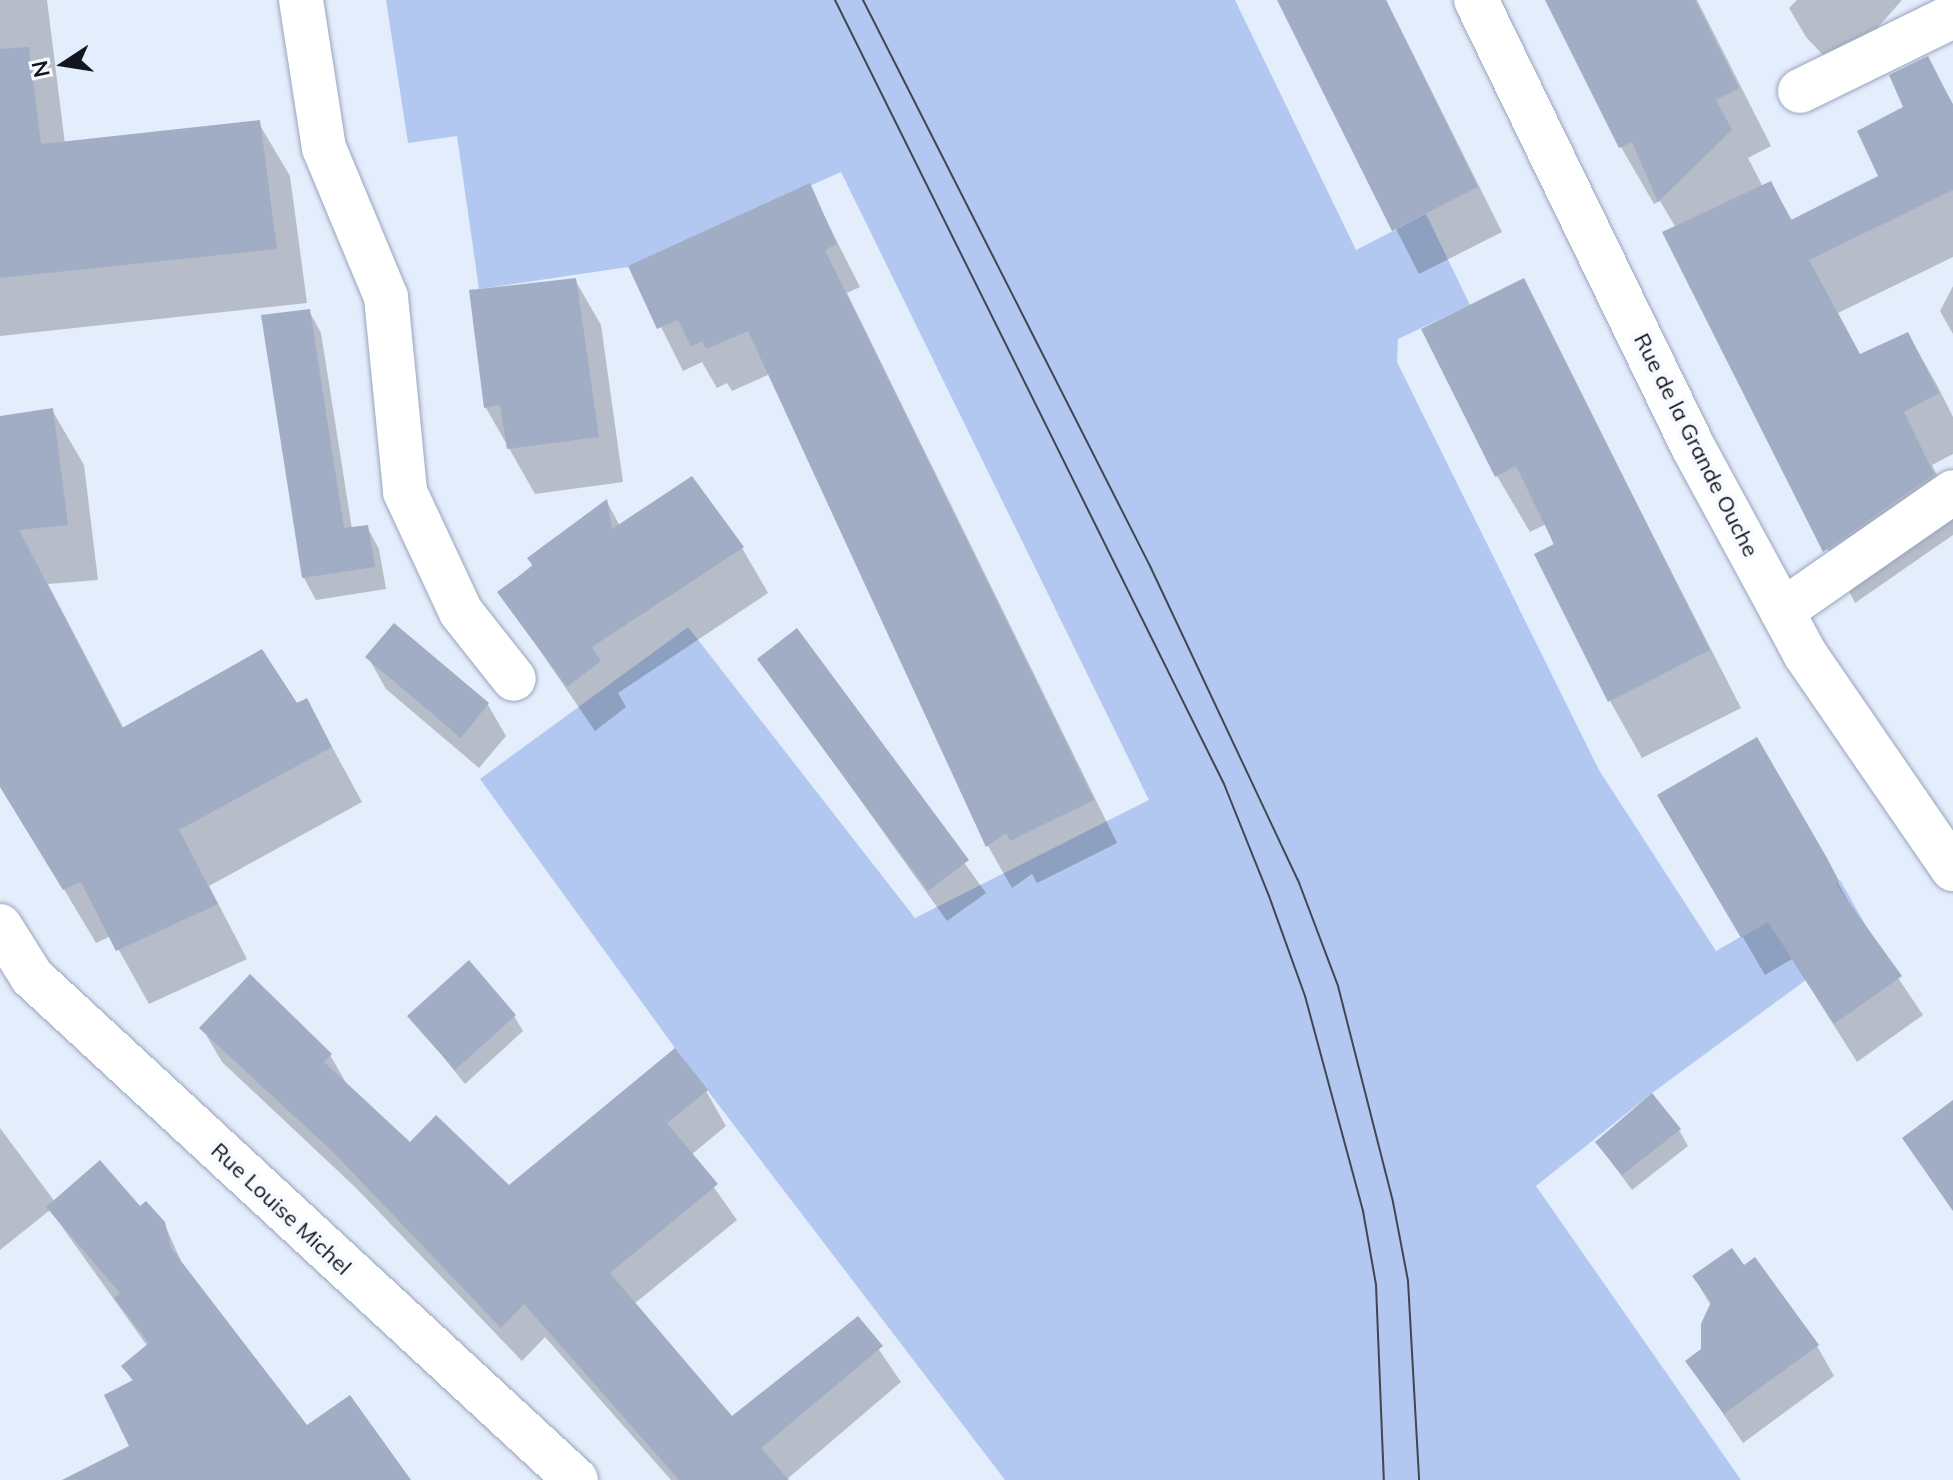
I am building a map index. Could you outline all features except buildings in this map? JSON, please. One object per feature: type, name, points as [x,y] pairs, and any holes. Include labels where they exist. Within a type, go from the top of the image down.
[{"type":"street","points":[[301,0],[324,148],[386,297],[405,492],[461,612],[514,679]]},
{"type":"street","name":"Rue de la Grande Ouche","points":[[1476,0],[1693,447],[1782,611],[1953,869]]},
{"type":"street","points":[[1800,91],[1953,16]]},
{"type":"street","points":[[1782,611],[1953,492]]},
{"type":"street","name":"Rue Louise Michel","points":[[0,926],[32,977],[576,1480]]},
{"type":"shaded area","points":[[386,0],[1235,0],[1356,250],[1426,214],[1470,305],[1398,339],[1397,362],[1599,770],[1716,951],[1840,880],[1870,933],[1652,1093],[1536,1186],[1741,1480],[1005,1480],[675,1048],[480,779],[688,627],[915,918],[1149,800],[841,172],[628,267],[479,289],[457,136],[408,143]]},
{"type":"tram line","points":[[835,0],[1224,784],[1269,896],[1305,996],[1363,1211],[1376,1285],[1384,1480]]},
{"type":"tram line","points":[[863,0],[1150,566],[1298,880],[1338,986],[1393,1202],[1408,1281],[1419,1480]]}]
